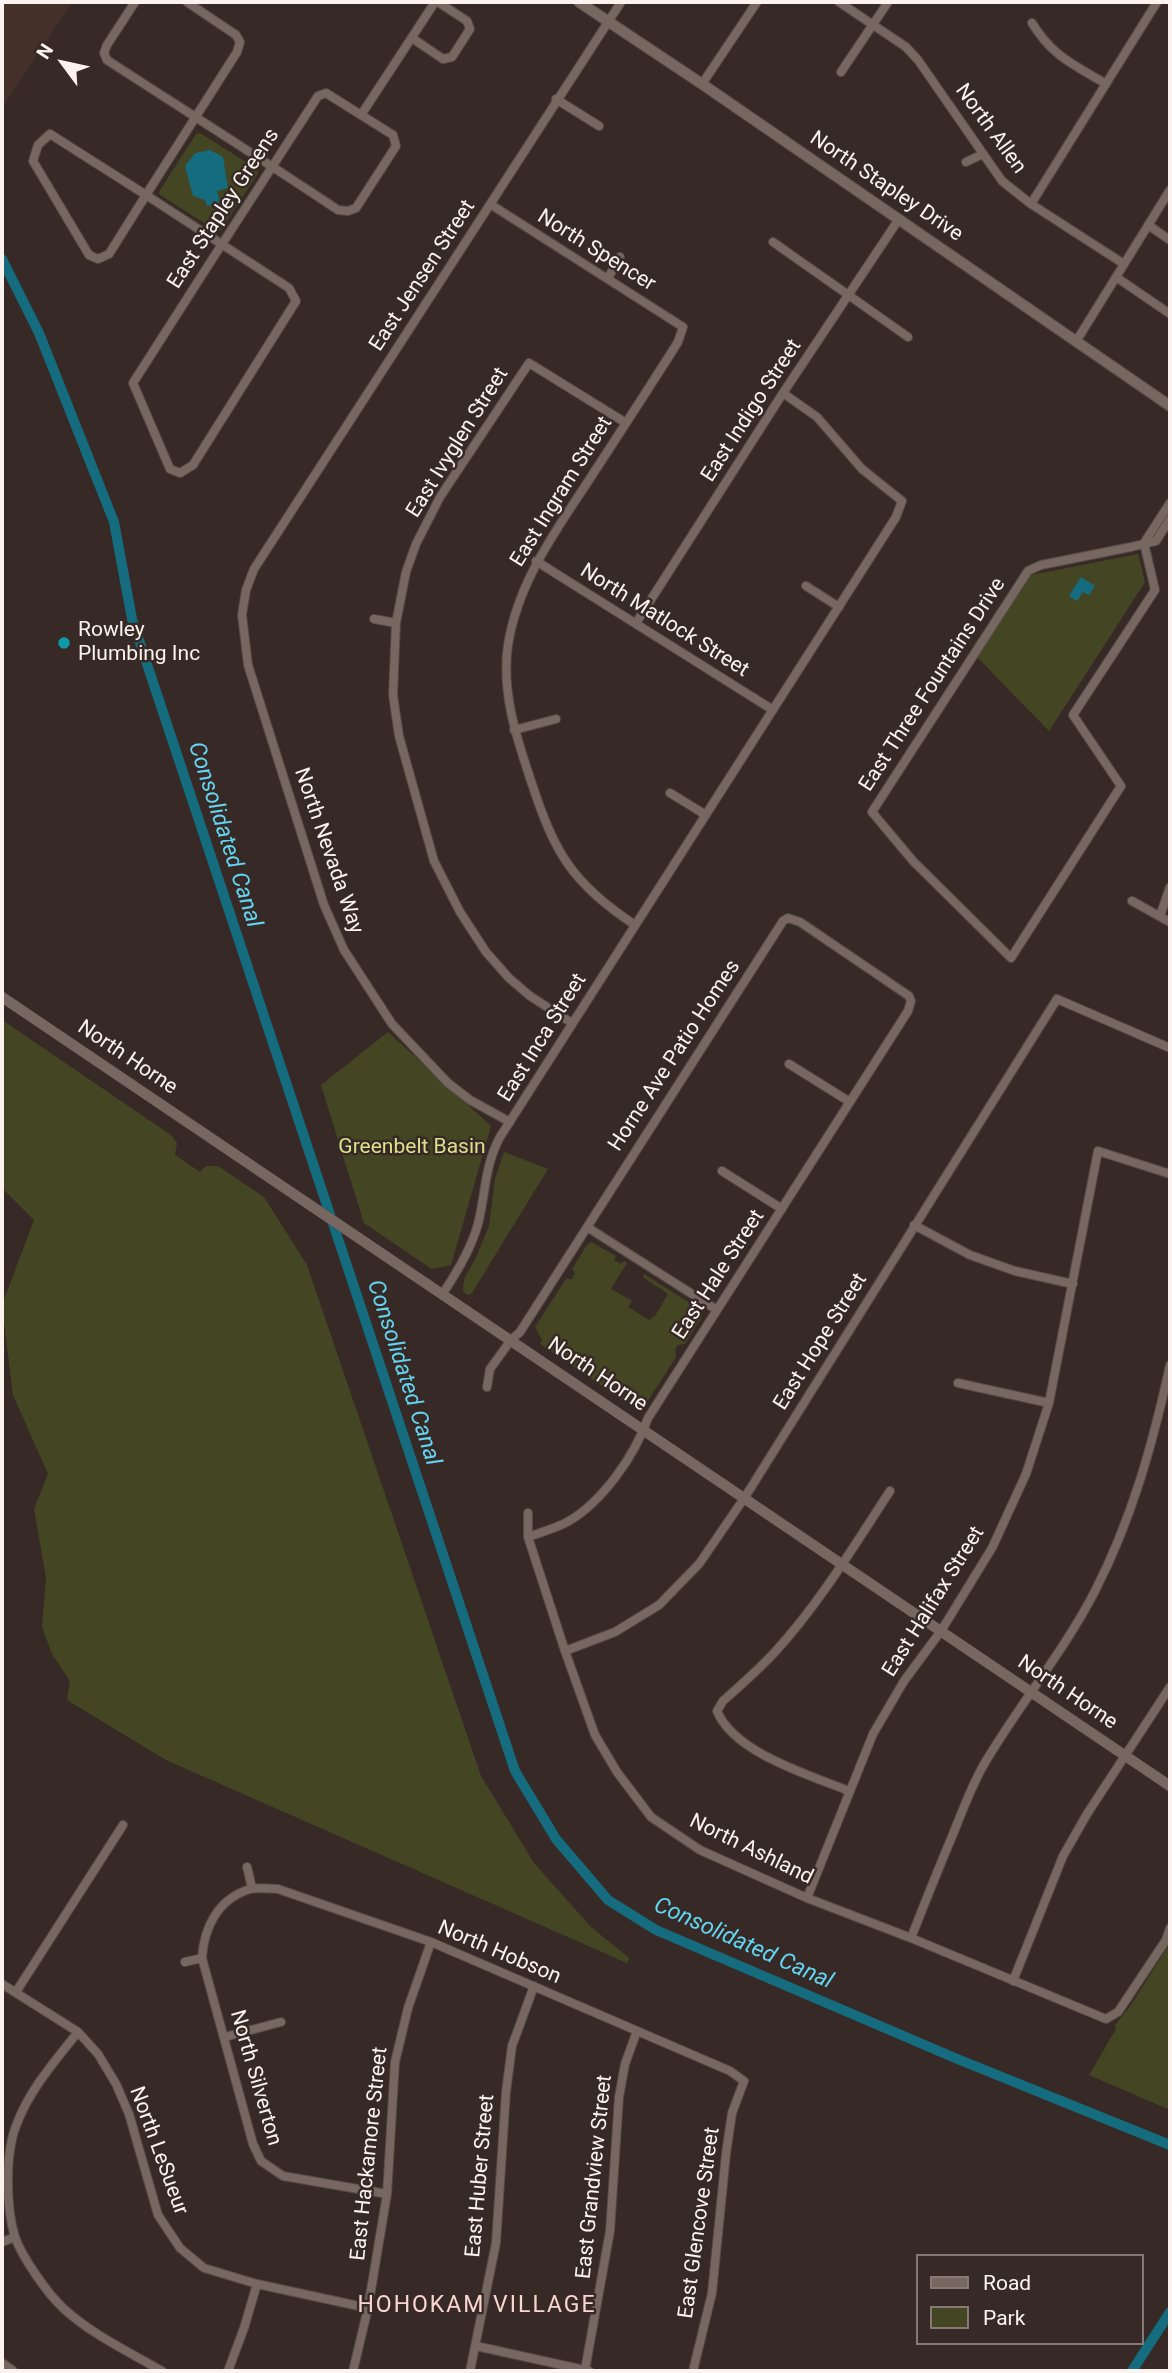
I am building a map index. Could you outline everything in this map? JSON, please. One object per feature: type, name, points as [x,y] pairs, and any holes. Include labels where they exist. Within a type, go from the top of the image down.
[{"type":"main road","name":"North Stapley Drive","points":[[579,2],[1170,406]]},
{"type":"main road","points":[[2,2364],[12,2371]]},
{"type":"street","points":[[135,2],[104,53],[107,60],[272,166]]},
{"type":"street","points":[[187,2],[236,35],[240,42],[237,52],[196,118],[146,195],[108,254],[98,259],[89,255],[33,160],[38,145],[50,134],[146,195],[222,243]]},
{"type":"street","points":[[361,115],[411,38],[437,2],[467,21],[470,29],[452,57],[443,59],[411,38]]},
{"type":"street","name":"East Jensen Street","points":[[254,569],[621,2]]},
{"type":"street","points":[[702,84],[757,2]]},
{"type":"street","name":"North Allen","points":[[839,2],[906,47],[918,60],[1002,181],[1031,204],[1124,264]]},
{"type":"street","points":[[841,72],[888,2]]},
{"type":"street","points":[[1031,204],[1157,2]]},
{"type":"street","points":[[1032,23],[1056,54],[1106,84]]},
{"type":"street","name":"East Stapley Greens","points":[[222,243],[289,288],[296,301],[194,465],[180,473],[170,469],[133,383],[222,243],[272,166],[318,96],[326,93],[393,135],[396,146],[356,208],[348,211],[338,210],[272,166]]},
{"type":"street","points":[[556,99],[598,126]]},
{"type":"street","points":[[966,162],[983,153]]},
{"type":"street","points":[[1077,340],[1170,190]]},
{"type":"street","name":"North Spencer","points":[[490,204],[683,327]]},
{"type":"street","name":"East Indigo Street","points":[[636,623],[783,393],[899,219]]},
{"type":"street","points":[[1148,225],[1170,240]]},
{"type":"street","points":[[773,242],[908,337]]},
{"type":"street","points":[[608,278],[620,257]]},
{"type":"street","points":[[1116,277],[1170,314]]},
{"type":"street","name":"East Ingram Street","points":[[635,925],[593,894],[558,850],[541,811],[514,730],[507,695],[508,646],[516,611],[536,561],[678,342],[683,327]]},
{"type":"street","name":"East Ivyglen Street","points":[[572,1023],[530,996],[486,952],[460,912],[434,861],[399,736],[393,695],[396,623],[406,572],[426,522],[529,363],[626,423]]},
{"type":"street","name":"East Inca Street","points":[[443,1293],[474,1238],[489,1163],[495,1147],[896,517],[902,502],[862,469],[817,417],[783,393]]},
{"type":"street","points":[[1144,543],[1170,503]]},
{"type":"street","name":"East Three Fountains Drive","points":[[1144,543],[1155,590],[1073,715],[1121,786],[1011,958],[913,861],[872,812],[1028,571],[1041,565],[1144,543],[1156,541],[1170,519]]},
{"type":"street","name":"North Matlock Street","points":[[536,561],[773,710]]},
{"type":"street","name":"North Nevada Way","points":[[254,569],[246,590],[242,615],[248,666],[324,905],[344,950],[392,1024],[447,1083],[470,1100],[510,1122]]},
{"type":"street","points":[[806,586],[839,607]]},
{"type":"street","points":[[374,619],[396,623]]},
{"type":"street","points":[[514,730],[556,719]]},
{"type":"street","points":[[670,793],[706,815]]},
{"type":"street","points":[[1160,916],[1170,887]]},
{"type":"street","points":[[1132,901],[1170,922]]},
{"type":"street","name":"Horne Ave Patio Homes","points":[[487,1387],[490,1369],[520,1332],[779,927],[788,918],[800,922],[903,991],[911,1001]]},
{"type":"street","name":"North Horne","points":[[2,997],[1170,1786]]},
{"type":"street","name":"East Hope Street","points":[[565,1651],[615,1632],[659,1605],[699,1564],[745,1497],[1057,999],[1170,1048]]},
{"type":"street","name":"East Hale Street","points":[[528,1537],[569,1521],[603,1493],[640,1439],[648,1418],[908,1011],[911,1001]]},
{"type":"street","points":[[789,1064],[850,1102]]},
{"type":"street","name":"East Halifax Street","points":[[807,1898],[873,1734],[904,1681],[941,1630],[992,1548],[1026,1474],[1049,1403],[1098,1151],[1170,1174]]},
{"type":"street","points":[[722,1171],[782,1209]]},
{"type":"street","points":[[914,1226],[970,1255],[1015,1271],[1073,1284]]},
{"type":"street","points":[[587,1227],[717,1310]]},
{"type":"street","points":[[911,1938],[966,1801],[983,1767],[1094,1591],[1131,1511],[1154,1440],[1170,1364]]},
{"type":"street","points":[[958,1382],[1049,1403]]},
{"type":"street","points":[[849,1791],[773,1760],[739,1738],[721,1720],[717,1711],[723,1701],[773,1655],[789,1635],[890,1491]]},
{"type":"street","name":"North Ashland","points":[[528,1513],[528,1537],[595,1735],[617,1772],[651,1817],[700,1850],[807,1898],[1106,2019],[1118,2012],[1166,1940],[1170,1928]]},
{"type":"street","points":[[1013,1981],[1063,1856],[1170,1686]]},
{"type":"street","points":[[16,1993],[123,1825]]},
{"type":"street","points":[[247,1867],[252,1888]]},
{"type":"street","name":"North Hobson","points":[[252,1888],[278,1889],[431,1942],[730,2071],[744,2081]]},
{"type":"street","name":"North Silverton","points":[[252,1888],[229,1899],[213,1917],[203,1939],[202,1958],[253,2144],[261,2161],[283,2176],[387,2194]]},
{"type":"street","name":"East Hackamore Street","points":[[353,2371],[368,2308],[387,2194],[395,2062],[408,2008],[431,1942]]},
{"type":"street","points":[[185,1962],[202,1958]]},
{"type":"street","name":"North LeSueur","points":[[2,1984],[78,2032],[98,2054],[116,2084],[129,2114],[158,2215],[180,2248],[204,2268],[257,2284],[368,2308]]},
{"type":"street","name":"East Huber Street","points":[[470,2371],[496,2243],[506,2092],[512,2046],[534,1986]]},
{"type":"street","points":[[225,2037],[281,2022]]},
{"type":"street","name":"East Grandview Street","points":[[588,2371],[610,2231],[619,2097],[625,2064],[637,2031]]},
{"type":"street","points":[[78,2032],[40,2080],[15,2127],[7,2179],[15,2237],[40,2281],[62,2306],[78,2320],[162,2371]]},
{"type":"street","name":"East Glencove Street","points":[[693,2371],[712,2293],[732,2113],[744,2081]]},
{"type":"street","points":[[2,2242],[15,2237]]},
{"type":"street","points":[[228,2371],[257,2284]]},
{"type":"street","points":[[476,2346],[588,2371]]},
{"type":"shaded area","points":[[2,2],[72,2],[2,108]]},
{"type":"green space","points":[[200,133],[257,169],[258,173],[221,230],[217,231],[159,192],[196,134]],"holes":[[[185,167],[227,188],[216,190],[219,203]]]},
{"type":"green space","points":[[1138,554],[1145,582],[1049,731],[977,657],[1031,575]]},
{"type":"green space","points":[[2,1020],[171,1135],[177,1143],[175,1155],[200,1172],[206,1166],[218,1166],[264,1197],[307,1265],[481,1776],[534,1863],[591,1927],[629,1958],[627,1963],[166,1760],[67,1700],[70,1681],[52,1654],[42,1627],[46,1578],[34,1509],[48,1474],[13,1395],[2,1305],[34,1220],[2,1188]]},
{"type":"green space","name":"Greenbelt Basin","points":[[388,1032],[491,1126],[451,1265],[432,1269],[364,1223],[321,1085]]},
{"type":"green space","points":[[504,1152],[548,1169],[472,1293],[468,1295],[463,1291],[464,1279],[489,1226],[495,1179]]},
{"type":"green space","points":[[591,1242],[616,1256],[614,1260],[621,1264],[624,1261],[627,1263],[611,1289],[632,1301],[628,1307],[649,1320],[655,1316],[668,1294],[643,1277],[644,1274],[701,1310],[702,1317],[685,1344],[678,1345],[675,1349],[676,1357],[647,1402],[637,1405],[634,1403],[631,1406],[540,1344],[542,1340],[535,1327],[566,1279],[572,1279],[575,1273],[572,1269]]},
{"type":"green space","points":[[1170,1943],[1170,2110],[1089,2075],[1116,2029],[1115,2025],[1131,2005]]},
{"type":"water","points":[[210,150],[223,157],[228,188],[217,191],[220,203],[207,206],[205,200],[193,196],[185,166],[195,153]]},
{"type":"water","points":[[1081,577],[1095,586],[1089,595],[1083,592],[1077,601],[1069,596]]},
{"type":"waterway","name":"Consolidated Canal","points":[[2,259],[39,333],[114,522],[132,619],[515,1771],[556,1839],[608,1900],[656,1930],[955,2058],[1170,2145]]},
{"type":"waterway","points":[[1132,2371],[1170,2312]]},
{"type":"place","name":"Rowley Plumbing Inc","points":[[64,643]]},
{"type":"district","name":"HOHOKAM VILLAGE","points":[[477,2306]]}]
